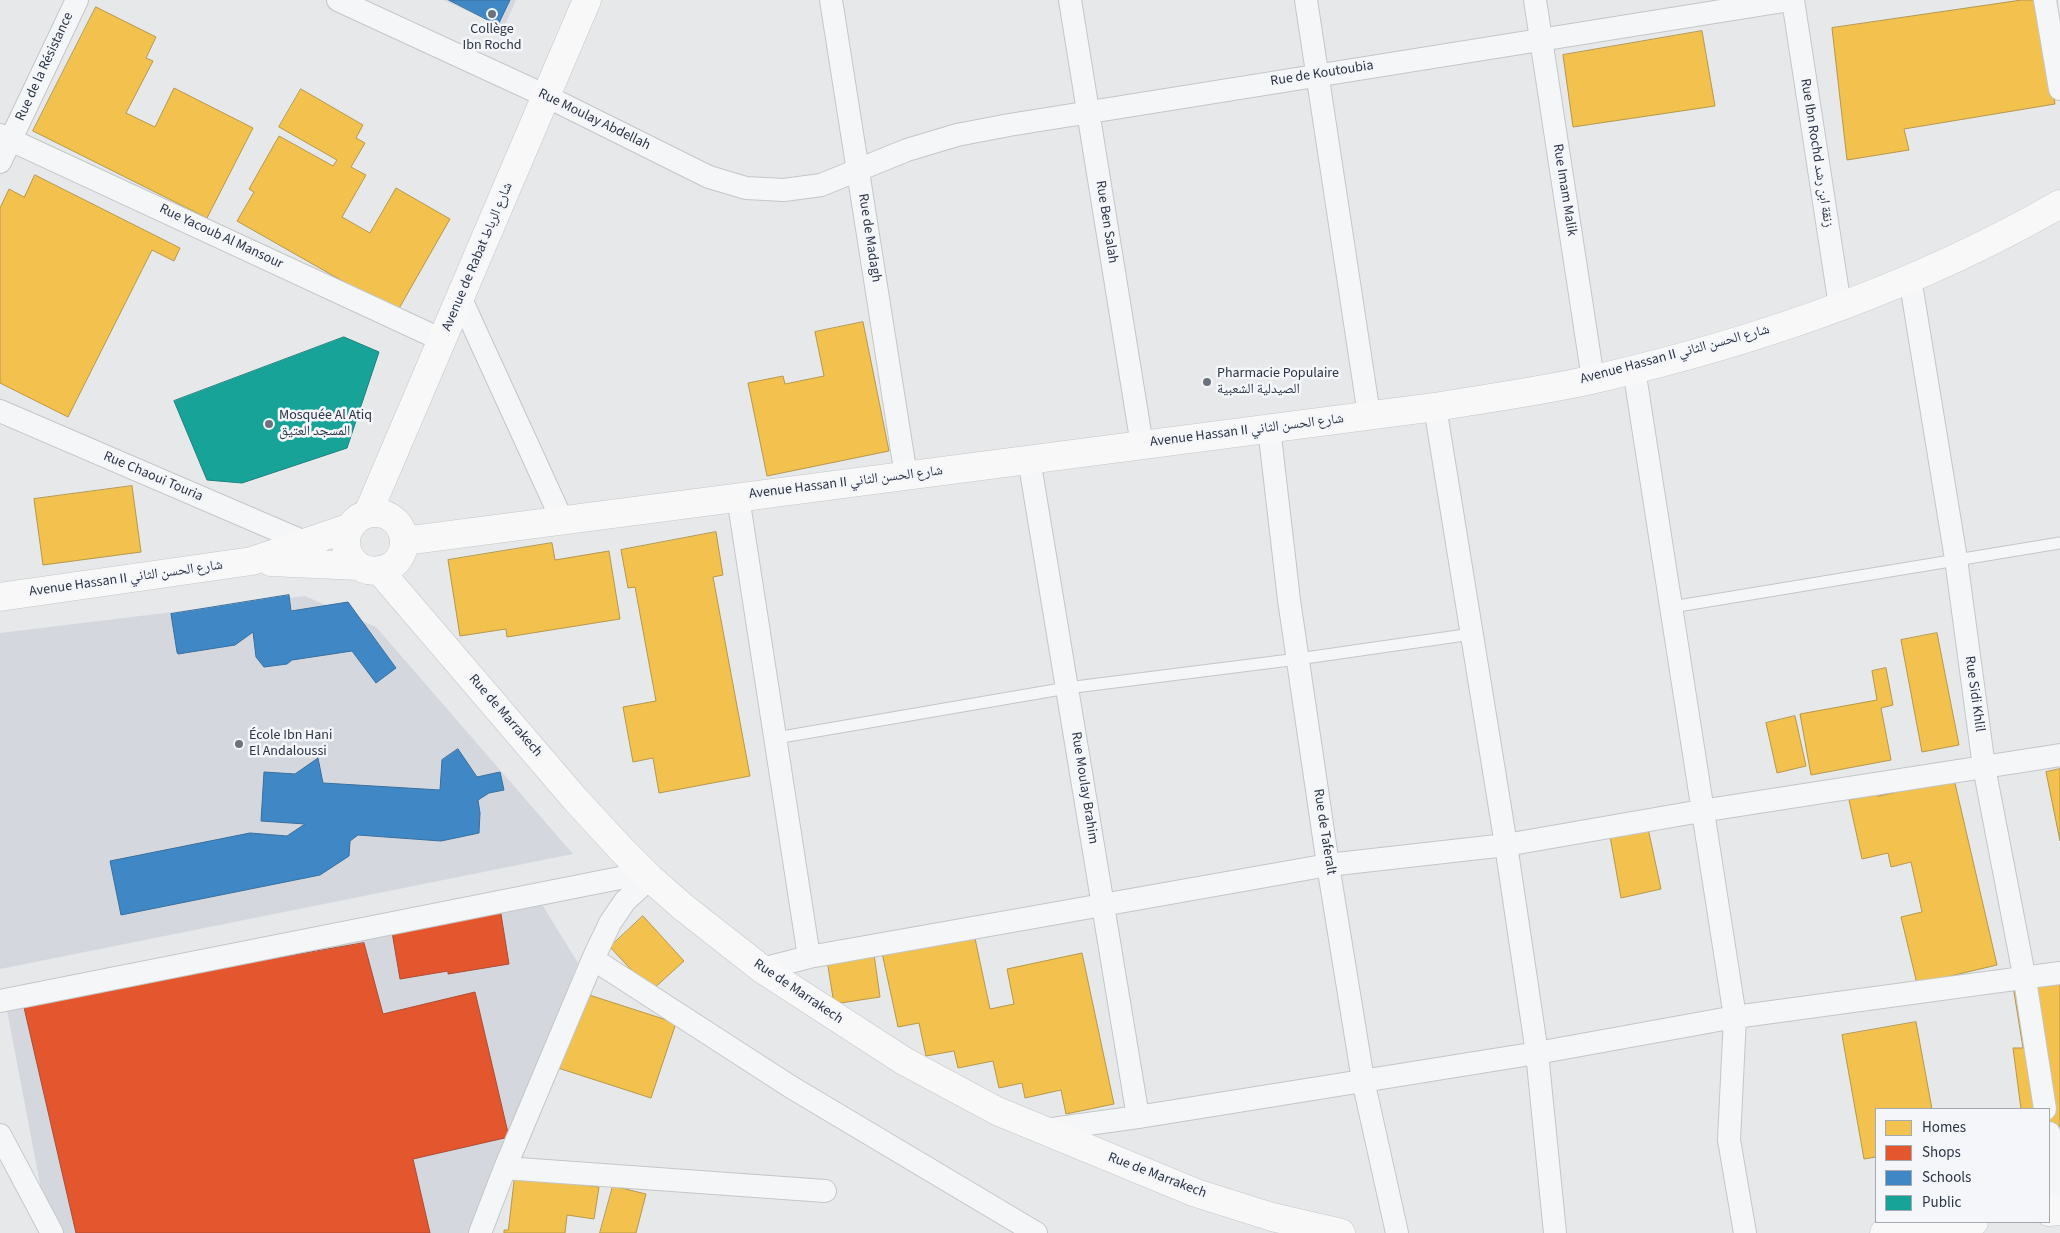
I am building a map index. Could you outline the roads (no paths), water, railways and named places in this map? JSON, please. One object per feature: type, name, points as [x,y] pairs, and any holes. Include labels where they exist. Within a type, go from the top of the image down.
[{"type":"street","name":"Rue de la Résistance","points":[[0,162],[5,137],[77,0]]},
{"type":"street","name":"Rue Moulay Abdellah","points":[[338,0],[546,96],[709,177],[746,188],[784,190],[821,185],[859,170]]},
{"type":"street","name":"Avenue de Rabat شارع الرباط","points":[[358,520],[442,340],[587,0]]},
{"type":"street","name":"Rue de Madagh","points":[[831,0],[906,476]]},
{"type":"street","name":"Rue Ben Salah","points":[[1070,0],[1142,445]]},
{"type":"street","points":[[1306,0],[1369,415]]},
{"type":"street","name":"Rue Imam Malik","points":[[1535,0],[1593,379]]},
{"type":"street","name":"Rue de Koutoubia","points":[[859,170],[907,150],[957,135],[1317,74],[1541,41],[1791,0]]},
{"type":"street","name":"Rue Ibn Rochd زنقة ابن رشد","points":[[1791,0],[1840,306]]},
{"type":"street","points":[[2045,0],[2060,89]]},
{"type":"street","name":"Rue Yacoub Al Mansour","points":[[5,137],[442,340]]},
{"type":"street","name":"Avenue Hassan II شارع الحسن الثاني","points":[[404,541],[1435,407],[1593,379],[1703,351],[1840,306],[1910,278],[2024,225],[2060,204]]},
{"type":"street","name":"Rue Sidi Khlil","points":[[1910,278],[1956,559],[1984,767],[2025,980],[2045,1108]]},
{"type":"street","points":[[460,297],[562,520]]},
{"type":"street","points":[[1634,369],[1672,607],[1701,811],[1735,1017],[1729,1140],[1745,1233]]},
{"type":"street","points":[[1435,407],[1506,845],[1537,1053],[1555,1233]]},
{"type":"street","name":"Rue Chaoui Touria","points":[[0,410],[307,543]]},
{"type":"street","name":"Rue de Taferalt","points":[[1269,428],[1289,600],[1328,865],[1363,1080],[1397,1233]]},
{"type":"street","name":"Rue Moulay Brahim","points":[[1029,459],[1138,1117]]},
{"type":"street","points":[[738,497],[808,957]]},
{"type":"street","points":[[378,512],[388,515],[396,522],[402,530],[404,541],[402,551],[397,560],[389,567],[369,568],[347,553],[346,536],[358,520],[378,512]]},
{"type":"street","name":"Avenue Hassan II شارع الحسن الثاني","points":[[0,597],[252,561],[307,543],[358,520]]},
{"type":"street","name":"Avenue Hassan II شارع الحسن الثاني","points":[[252,561],[369,568]]},
{"type":"street","name":"Rue de Marrakech","points":[[369,568],[647,876],[708,928],[762,969],[912,1066],[998,1111],[1196,1192],[1272,1217],[1341,1233]]},
{"type":"street","points":[[762,969],[808,957],[1328,865],[1506,845],[1701,811],[2060,755]]},
{"type":"street","points":[[480,1233],[505,1168],[593,959],[610,923],[625,901],[647,876]]},
{"type":"street","points":[[0,1001],[647,876]]},
{"type":"street","points":[[593,959],[791,1087],[1036,1233]]},
{"type":"street","points":[[1045,1130],[1138,1117],[1537,1053],[1735,1017],[2060,974]]},
{"type":"street","points":[[0,1134],[52,1233]]},
{"type":"street","points":[[2050,1139],[2060,1204]]},
{"type":"street","points":[[505,1168],[826,1191]]},
{"type":"street","points":[[1884,1233],[1966,1223]]},
{"type":"lane","points":[[1672,607],[2060,543]]},
{"type":"lane","points":[[776,738],[1067,688],[1298,659],[1472,634]]},
{"type":"place","name":"Collège Ibn Rochd","points":[[492,14]]},
{"type":"place","name":"Pharmacie Populaire الصيدلية الشعبية","points":[[1207,382]]},
{"type":"place","name":"Mosquée Al Atiq المسجد العتيق","points":[[269,424]]},
{"type":"place","name":"École Ibn Hani El Andaloussi","points":[[239,744]]}]
